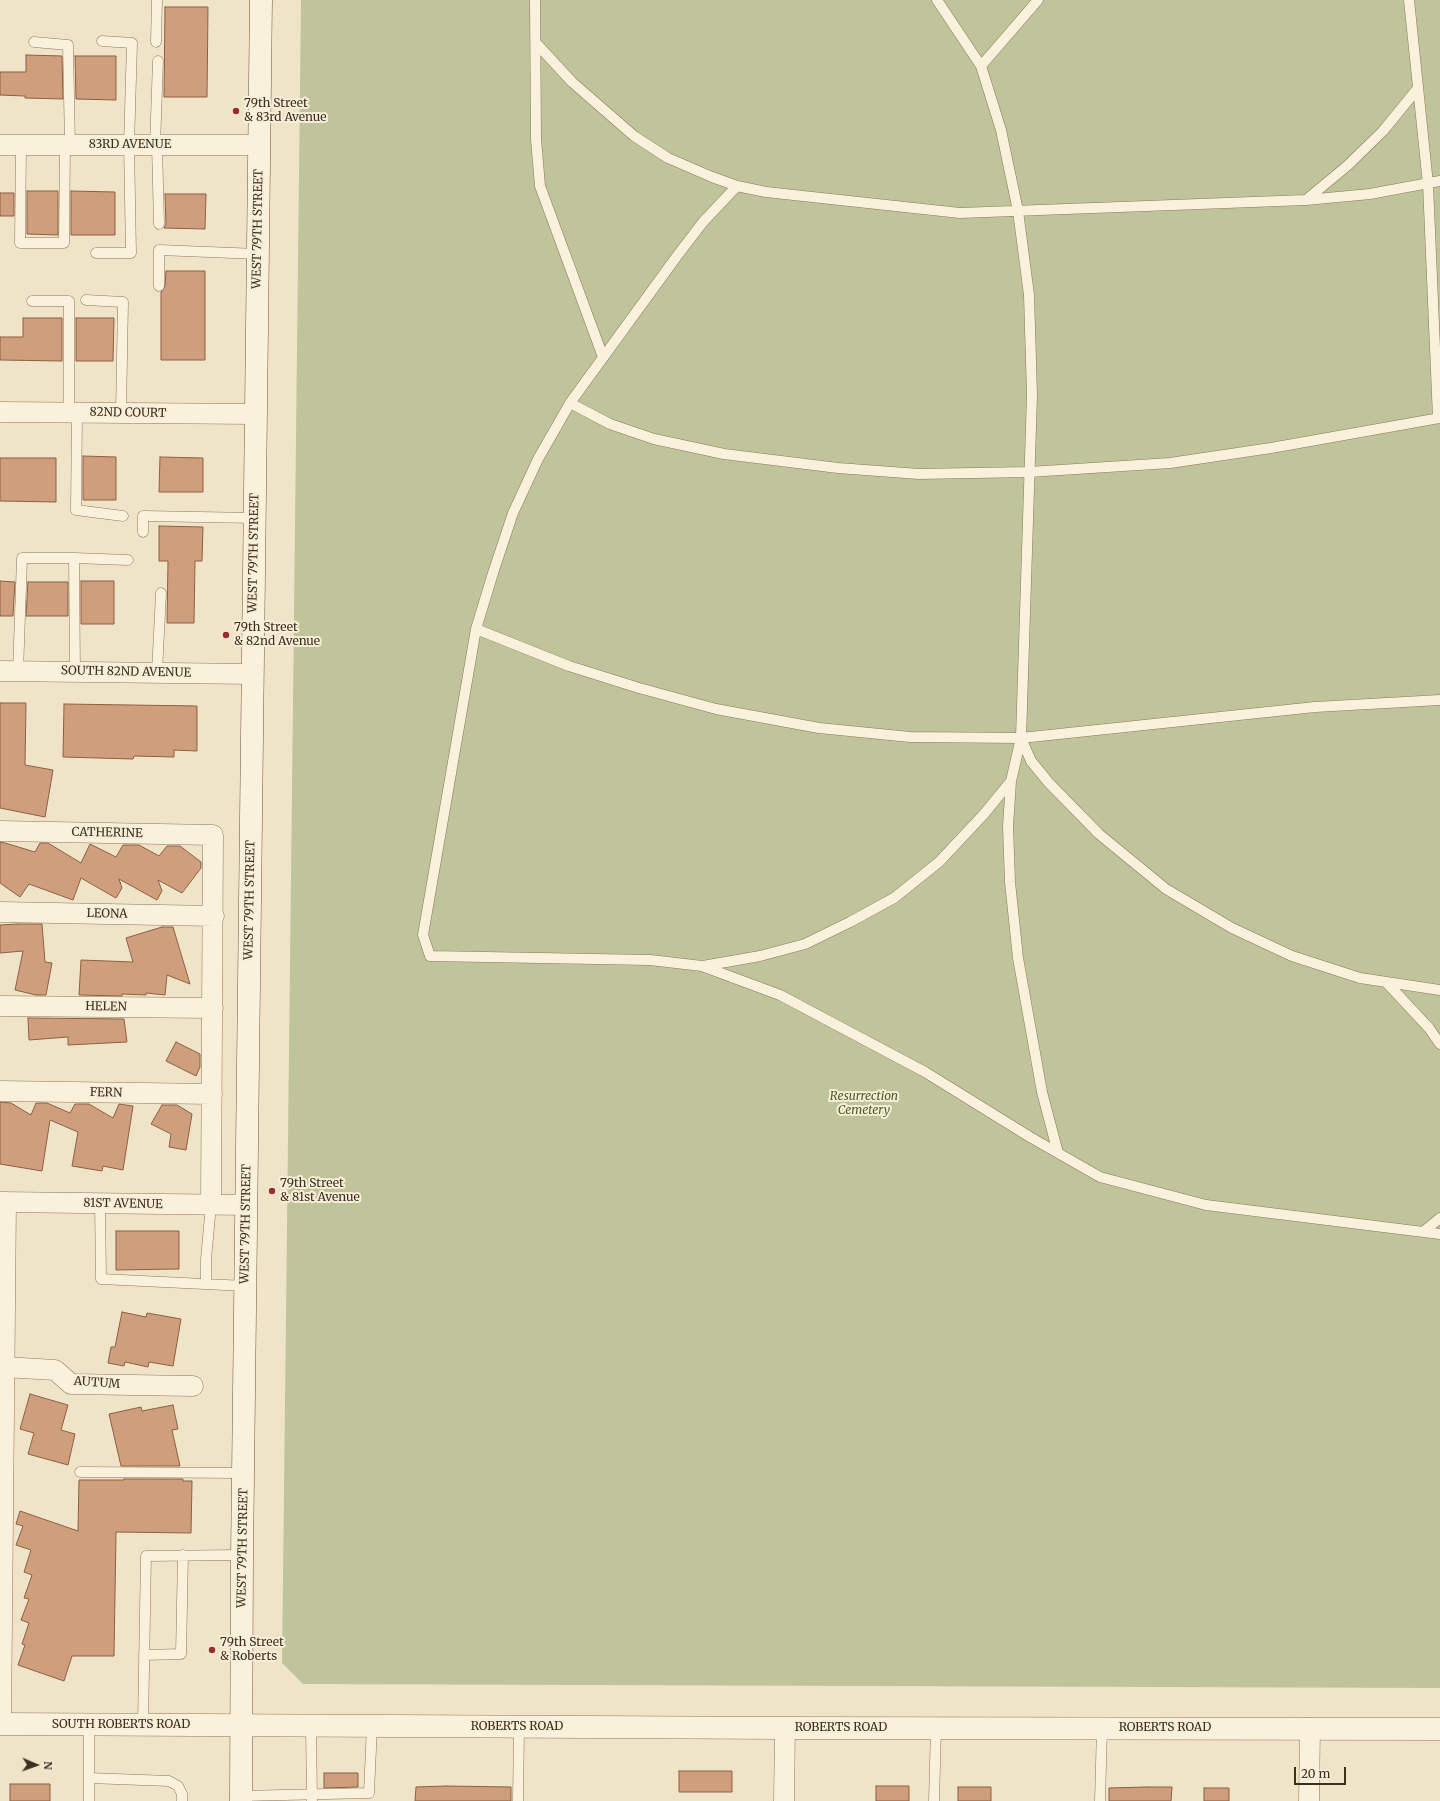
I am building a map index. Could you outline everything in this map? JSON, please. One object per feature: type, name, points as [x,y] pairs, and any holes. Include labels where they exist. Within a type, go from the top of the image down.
[{"type":"main road","name":"WEST 79TH STREET","points":[[241,1799],[242,1555],[261,0]]},
{"type":"main road","name":"SOUTH ROBERTS ROAD","points":[[1,1724],[242,1725]]},
{"type":"main road","name":"ROBERTS ROAD","points":[[242,1725],[1440,1729]]},
{"type":"street","name":"83RD AVENUE","points":[[0,145],[259,145]]},
{"type":"street","name":"82ND COURT","points":[[0,412],[256,414]]},
{"type":"street","name":"SOUTH 82ND AVENUE","points":[[9,672],[157,672],[253,674]]},
{"type":"street","name":"CATHERINE","points":[[0,831],[213,835],[214,916]]},
{"type":"street","name":"LEONA","points":[[0,912],[214,916]]},
{"type":"street","points":[[211,1204],[214,916]]},
{"type":"street","name":"HELEN","points":[[0,1006],[213,1008]]},
{"type":"street","name":"FERN","points":[[0,1091],[212,1094]]},
{"type":"street","name":"81ST AVENUE","points":[[3,1202],[246,1205]]},
{"type":"street","points":[[1,1724],[4,1367],[3,1202]]},
{"type":"street","name":"AUTUM","points":[[4,1367],[55,1370],[71,1384],[193,1386]]},
{"type":"street","points":[[784,1801],[785,1728]]},
{"type":"street","points":[[1309,1801],[1310,1728]]},
{"type":"lane","points":[[156,42],[157,0]]},
{"type":"lane","points":[[535,0],[536,139],[540,186],[603,357]]},
{"type":"lane","points":[[938,0],[981,66],[1001,130],[1018,211],[1029,295],[1032,395],[1021,738],[1010,781],[1008,826],[1010,882],[1018,958],[1042,1092],[1058,1153]]},
{"type":"lane","points":[[981,66],[1038,0]]},
{"type":"lane","points":[[570,403],[610,424],[654,439],[724,454],[838,468],[919,474],[1029,472],[1170,463],[1272,448],[1439,418],[1428,184],[1409,0]]},
{"type":"lane","points":[[96,253],[131,253],[129,145],[132,43],[102,41]]},
{"type":"lane","points":[[21,145],[20,243],[64,243],[68,145],[68,45],[34,42]]},
{"type":"lane","points":[[536,43],[572,82],[634,136],[668,158],[737,186],[766,192],[960,213],[1306,200],[1370,194],[1440,181]]},
{"type":"lane","points":[[158,61],[156,145],[159,224]]},
{"type":"lane","points":[[1306,200],[1348,166],[1383,131],[1418,88]]},
{"type":"lane","points":[[737,186],[703,222],[570,403],[538,459],[514,513],[493,573],[476,629],[423,935],[430,956],[650,960],[702,966],[780,995],[925,1072],[1100,1177],[1206,1206],[1440,1234]]},
{"type":"lane","points":[[159,286],[159,250],[258,254]]},
{"type":"lane","points":[[86,300],[123,302],[121,413]]},
{"type":"lane","points":[[32,301],[69,301],[76,510],[122,516]]},
{"type":"lane","points":[[143,532],[143,516],[255,518]]},
{"type":"lane","points":[[9,672],[22,558],[128,560]]},
{"type":"lane","points":[[74,558],[75,672]]},
{"type":"lane","points":[[157,672],[161,593]]},
{"type":"lane","points":[[476,629],[569,666],[639,688],[716,709],[819,728],[910,737],[1021,738],[1315,707],[1440,700]]},
{"type":"lane","points":[[1021,738],[1031,761],[1049,783],[1099,834],[1166,889],[1232,928],[1292,956],[1360,978],[1440,990]]},
{"type":"lane","points":[[702,966],[760,956],[805,944],[894,898],[939,862],[984,814],[1010,781]]},
{"type":"lane","points":[[1387,983],[1429,1028],[1440,1044]]},
{"type":"lane","points":[[100,1203],[100,1279],[246,1286]]},
{"type":"lane","points":[[206,1284],[206,1259],[211,1204]]},
{"type":"lane","points":[[1423,1232],[1440,1218]]},
{"type":"lane","points":[[80,1472],[243,1473]]},
{"type":"lane","points":[[144,1655],[181,1654],[183,1555]]},
{"type":"lane","points":[[143,1725],[146,1556],[242,1555]]},
{"type":"lane","points":[[89,1724],[89,1801]]},
{"type":"lane","points":[[311,1726],[312,1798]]},
{"type":"lane","points":[[241,1799],[312,1798],[368,1793],[372,1726]]},
{"type":"lane","points":[[518,1801],[519,1727]]},
{"type":"lane","points":[[934,1801],[936,1728]]},
{"type":"lane","points":[[1100,1801],[1102,1728]]},
{"type":"lane","points":[[89,1778],[169,1781],[178,1786],[182,1794],[182,1801]]},
{"type":"green space","name":"Resurrection Cemetery","points":[[301,0],[1440,0],[1440,1688],[303,1684],[282,1663]]},
{"type":"building","points":[[165,7],[208,7],[207,97],[164,97]]},
{"type":"building","points":[[26,55],[62,56],[63,99],[25,98],[25,96],[0,95],[0,72],[26,72]]},
{"type":"building","points":[[75,56],[116,56],[116,100],[76,99]]},
{"type":"building","points":[[27,191],[58,191],[58,235],[27,234]]},
{"type":"building","points":[[71,191],[115,192],[115,235],[71,235]]},
{"type":"building","points":[[0,193],[14,193],[14,216],[0,216]]},
{"type":"building","points":[[165,194],[206,194],[205,229],[164,228],[166,224]]},
{"type":"building","points":[[166,271],[205,271],[205,360],[161,360],[161,292],[165,286]]},
{"type":"building","points":[[23,318],[62,318],[62,361],[0,360],[0,337],[23,337]]},
{"type":"building","points":[[76,318],[114,318],[113,361],[76,361]]},
{"type":"building","points":[[83,456],[116,457],[116,500],[83,500]]},
{"type":"building","points":[[160,457],[203,458],[203,492],[159,492]]},
{"type":"building","points":[[0,458],[56,458],[56,502],[0,501]]},
{"type":"building","points":[[159,526],[203,527],[202,561],[195,561],[194,623],[167,623],[168,561],[159,561]]},
{"type":"building","points":[[0,581],[15,582],[13,616],[0,616]]},
{"type":"building","points":[[81,581],[114,581],[114,624],[81,624]]},
{"type":"building","points":[[28,582],[68,582],[68,616],[26,616]]},
{"type":"building","points":[[0,703],[26,703],[25,765],[53,770],[45,817],[0,808]]},
{"type":"building","points":[[64,704],[197,706],[197,751],[174,750],[174,757],[134,756],[133,759],[63,757]]},
{"type":"building","points":[[0,842],[35,852],[40,843],[48,843],[81,863],[90,844],[116,857],[123,845],[139,845],[159,856],[167,846],[180,846],[201,862],[201,868],[182,893],[158,880],[162,891],[157,900],[119,879],[122,888],[116,898],[81,878],[73,900],[29,884],[20,897],[0,883]]},
{"type":"building","points":[[42,924],[45,962],[52,963],[46,995],[36,995],[15,990],[23,951],[0,953],[0,925]]},
{"type":"building","points":[[162,927],[173,927],[190,984],[167,975],[165,995],[146,993],[146,995],[122,994],[122,996],[79,995],[81,960],[133,962],[126,938]]},
{"type":"building","points":[[28,1018],[124,1019],[127,1042],[68,1045],[68,1037],[29,1040]]},
{"type":"building","points":[[176,1042],[200,1054],[200,1067],[196,1076],[166,1061]]},
{"type":"building","points":[[0,1102],[11,1103],[31,1115],[36,1103],[47,1103],[70,1113],[75,1104],[89,1104],[113,1118],[119,1104],[133,1106],[123,1170],[103,1166],[102,1171],[72,1166],[78,1132],[50,1120],[42,1171],[0,1164]]},
{"type":"building","points":[[162,1105],[177,1105],[192,1114],[186,1150],[169,1147],[171,1134],[151,1124]]},
{"type":"building","points":[[116,1231],[179,1231],[179,1269],[116,1270]]},
{"type":"building","points":[[122,1312],[146,1317],[147,1313],[181,1319],[173,1366],[149,1362],[148,1367],[125,1362],[124,1366],[108,1363],[111,1347],[115,1347]]},
{"type":"building","points":[[30,1394],[68,1405],[61,1430],[75,1434],[68,1465],[28,1454],[34,1433],[20,1429]]},
{"type":"building","points":[[173,1405],[178,1429],[172,1430],[180,1466],[121,1466],[109,1414],[141,1407],[142,1411]]},
{"type":"building","points":[[183,1479],[183,1481],[192,1481],[191,1533],[116,1532],[114,1656],[72,1656],[64,1681],[18,1665],[25,1645],[22,1644],[29,1623],[21,1620],[29,1599],[24,1598],[32,1575],[24,1572],[31,1550],[16,1545],[23,1526],[16,1524],[20,1511],[78,1531],[79,1480]]},
{"type":"building","points":[[679,1771],[732,1771],[732,1792],[679,1792]]},
{"type":"building","points":[[324,1773],[358,1773],[358,1787],[324,1788]]},
{"type":"building","points":[[10,1784],[50,1784],[50,1801],[10,1801]]},
{"type":"building","points":[[876,1786],[909,1786],[909,1801],[876,1801]]},
{"type":"building","points":[[416,1787],[511,1787],[511,1801],[415,1801]]},
{"type":"building","points":[[958,1787],[991,1787],[991,1801],[958,1801]]},
{"type":"building","points":[[1172,1787],[1171,1801],[1109,1801],[1109,1788]]},
{"type":"building","points":[[1204,1788],[1229,1788],[1229,1801],[1204,1801]]},
{"type":"place","name":"79th Street & 83rd Avenue","points":[[236,111]]},
{"type":"place","name":"79th Street & 82nd Avenue","points":[[226,635]]},
{"type":"place","name":"79th Street & 81st Avenue","points":[[272,1191]]},
{"type":"place","name":"79th Street & Roberts","points":[[212,1650]]}]
